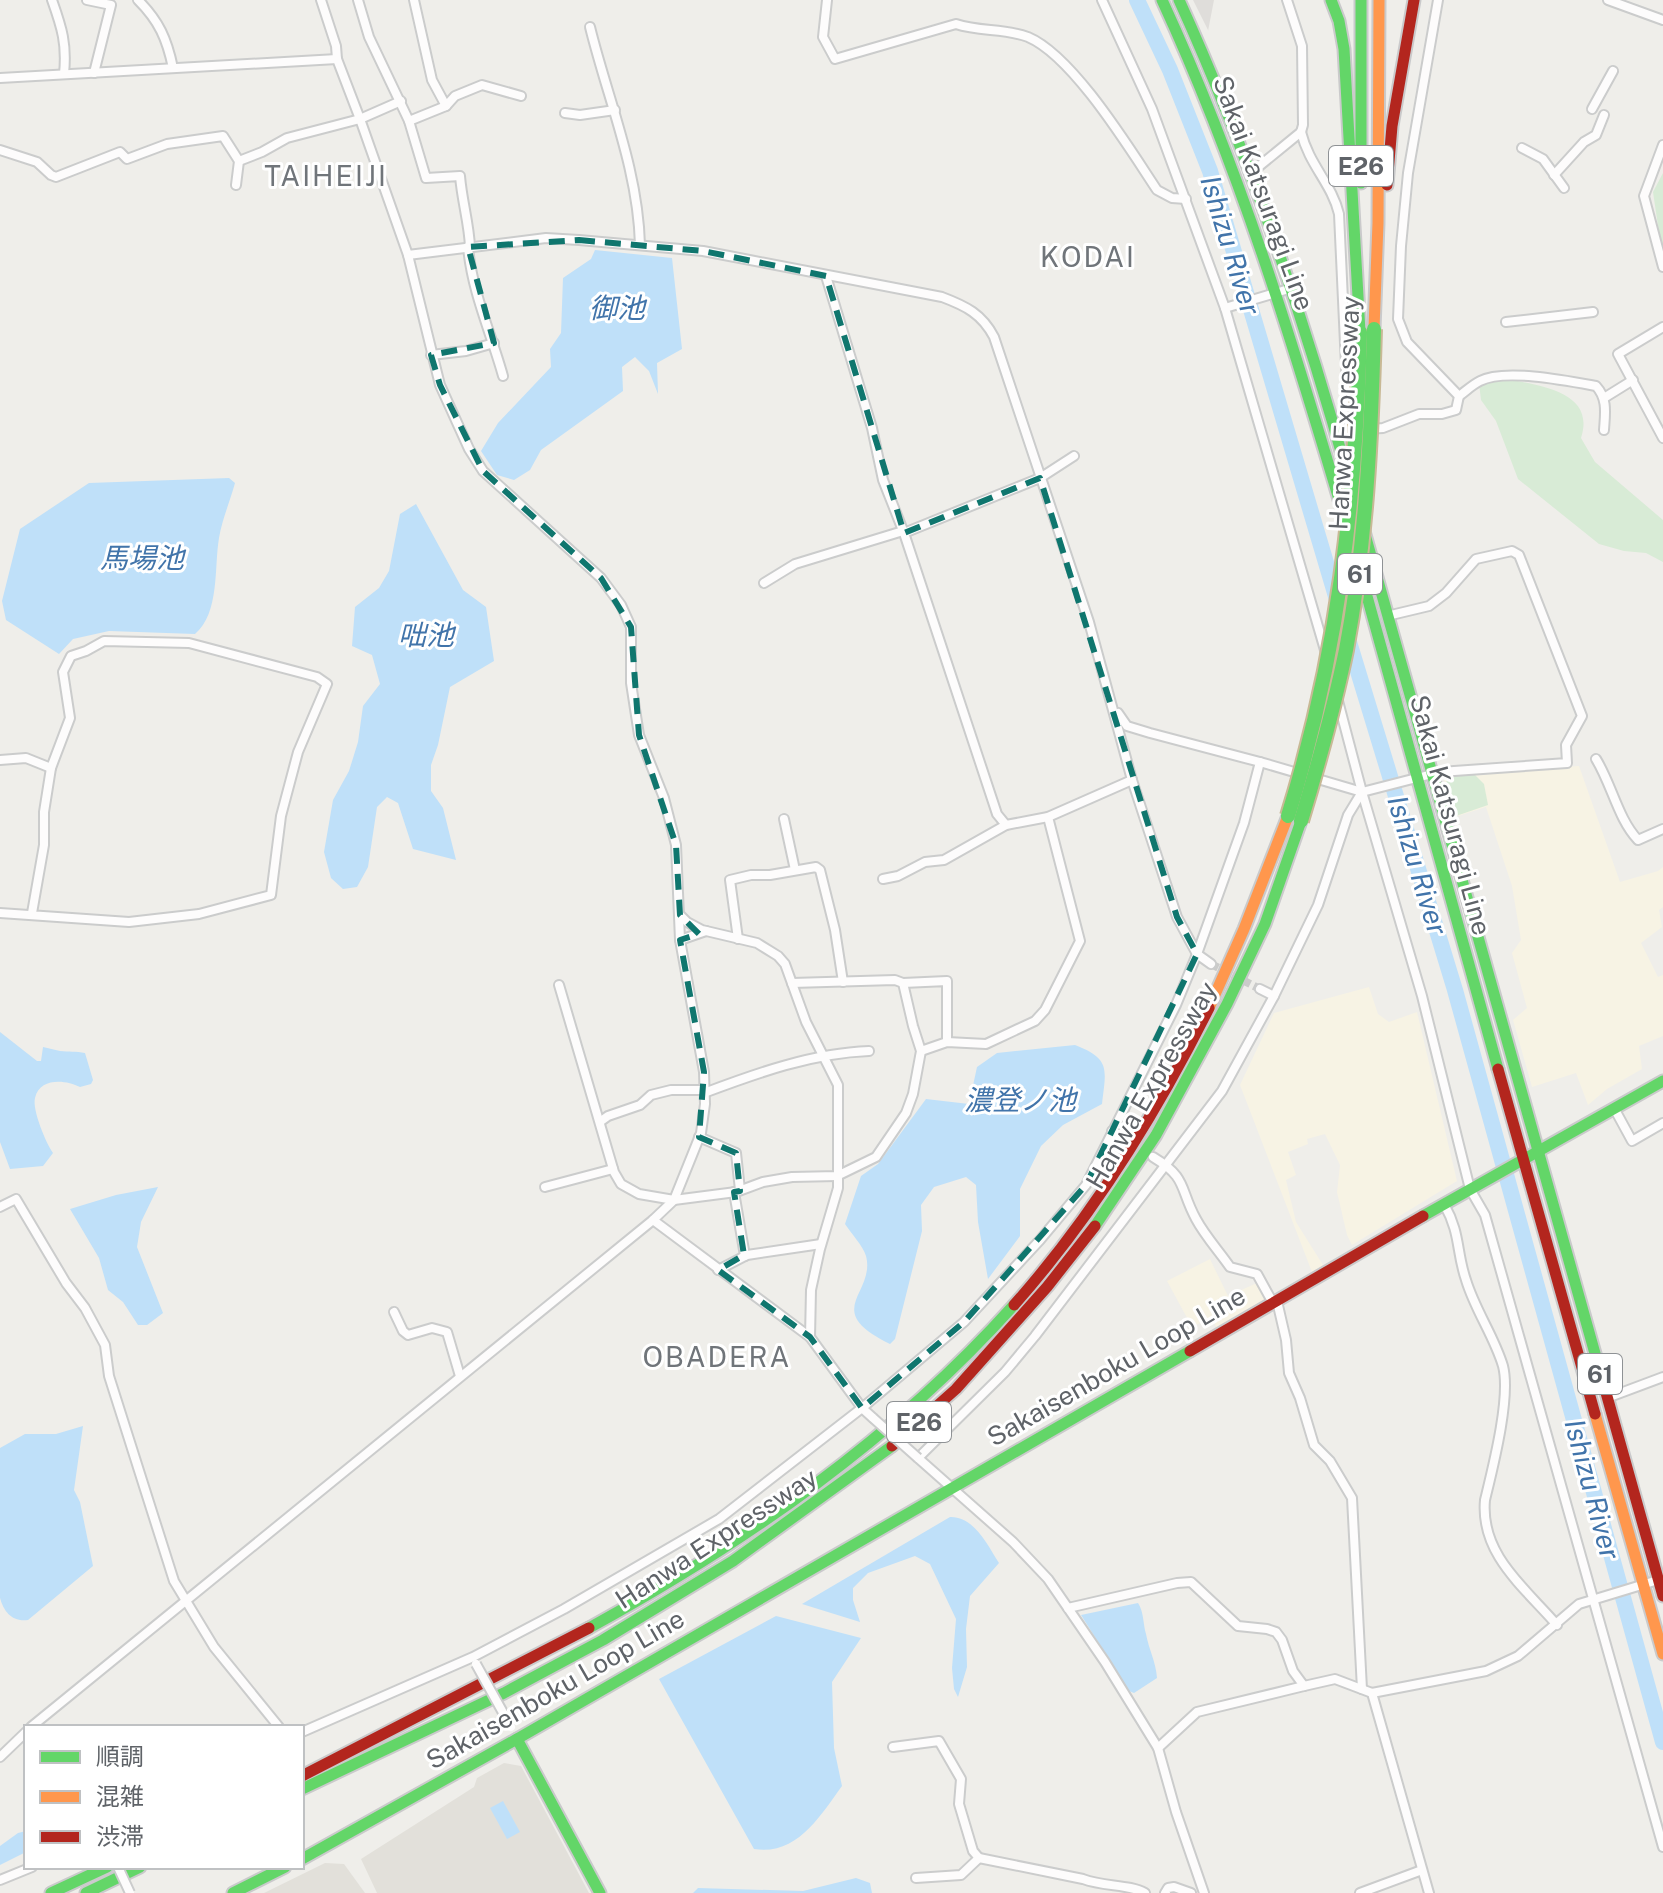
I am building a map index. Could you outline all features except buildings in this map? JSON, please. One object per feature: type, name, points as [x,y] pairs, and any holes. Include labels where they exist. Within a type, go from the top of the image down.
[{"type":"main road","name":"Sakai Katsuragi Line","points":[[1162,0],[1225,144],[1374,618],[1410,780],[1638,1585],[1663,1654]]},
{"type":"main road","name":"Sakai Katsuragi Line","points":[[1179,0],[1209,63],[1252,172],[1342,431],[1430,774],[1663,1596]]},
{"type":"main road","points":[[1331,0],[1344,49],[1367,331]]},
{"type":"main road","name":"Hanwa Expressway","points":[[1361,0],[1367,331]]},
{"type":"main road","name":"Hanwa Expressway","points":[[304,1788],[504,1693],[603,1640],[733,1561],[886,1451],[956,1389],[1003,1339],[1105,1213],[1156,1135],[1259,938],[1295,818],[1337,627],[1378,223],[1379,0]]},
{"type":"main road","points":[[1378,223],[1386,191],[1392,126],[1414,0]]},
{"type":"main road","name":"Hanwa Expressway","points":[[304,1775],[510,1671],[727,1548],[856,1453],[944,1378],[994,1327],[1040,1273],[1094,1202],[1144,1127],[1214,998],[1295,818]]},
{"type":"main road","name":"Sakaisenboku Loop Line","points":[[304,1858],[514,1733],[952,1489],[1663,1081]]},
{"type":"main road","points":[[514,1733],[600,1893]]},
{"type":"main road","points":[[51,1893],[103,1869]]},
{"type":"main road","points":[[86,1893],[136,1869]]},
{"type":"main road","points":[[233,1893],[281,1869]]},
{"type":"street","points":[[52,0],[66,49],[64,74]]},
{"type":"street","points":[[87,0],[111,5],[94,73]]},
{"type":"street","points":[[138,0],[161,27],[173,68]]},
{"type":"street","points":[[43,1722],[653,1220],[674,1200],[699,1137],[704,1072],[680,940],[676,845],[664,798],[639,735],[631,683],[631,627],[621,605],[601,578],[483,471],[469,449],[440,385],[408,255],[337,59],[336,46],[321,0]]},
{"type":"street","points":[[358,0],[369,37],[409,121],[426,178],[460,176],[471,277],[503,376]]},
{"type":"street","points":[[414,0],[432,80],[446,106]]},
{"type":"street","points":[[827,0],[823,37],[835,59],[956,24],[973,30],[1005,30],[1044,45],[1072,70],[1157,190],[1172,198],[1186,199]]},
{"type":"street","points":[[1102,0],[1140,81],[1228,307],[1315,610],[1362,792],[1663,1847]]},
{"type":"street","points":[[1287,0],[1302,46],[1301,132],[1305,150],[1336,202],[1339,214],[1342,431],[1383,428],[1419,414],[1442,414],[1456,410],[1459,396],[1482,379],[1498,376],[1537,377],[1596,386],[1604,398],[1604,430]]},
{"type":"street","points":[[1438,0],[1408,173],[1398,319],[1407,342],[1459,396]]},
{"type":"street","points":[[1608,0],[1663,20]]},
{"type":"street","points":[[590,27],[628,164],[640,227],[640,245]]},
{"type":"street","points":[[0,78],[337,59]]},
{"type":"street","points":[[1592,109],[1613,71]]},
{"type":"street","points":[[409,121],[446,106],[455,96],[482,85],[521,96]]},
{"type":"street","points":[[239,161],[287,138],[360,119],[401,101]]},
{"type":"street","points":[[565,113],[580,115],[615,110]]},
{"type":"street","points":[[1554,175],[1584,142],[1596,135],[1604,115]]},
{"type":"street","points":[[1252,172],[1301,132]]},
{"type":"street","points":[[0,150],[37,162],[56,177],[120,152],[127,159],[167,144],[223,136],[239,161],[236,185]]},
{"type":"street","points":[[1663,145],[1644,196],[1663,267]]},
{"type":"street","points":[[1522,148],[1543,159],[1564,188]]},
{"type":"street","points":[[408,255],[546,238],[703,251],[942,297],[973,310],[987,324],[994,337],[1089,622],[1132,780],[1177,917],[1197,954],[1211,964]]},
{"type":"street","points":[[826,276],[872,428],[883,480],[997,814],[1006,825]]},
{"type":"street","points":[[1228,307],[1292,288]]},
{"type":"street","points":[[1506,322],[1593,312]]},
{"type":"street","points":[[1663,327],[1618,354],[1663,438]]},
{"type":"street","points":[[431,355],[466,351],[494,343]]},
{"type":"street","points":[[1604,398],[1633,380]]},
{"type":"street","points":[[764,583],[808,560],[903,532],[1040,478],[1074,456]]},
{"type":"street","points":[[1114,707],[1127,726],[1362,792],[1430,774],[1567,763],[1566,745],[1582,716],[1519,555],[1512,551],[1476,559],[1446,593],[1429,606],[1387,616]]},
{"type":"street","points":[[0,913],[129,922],[199,914],[271,895],[281,816],[298,752],[327,684],[317,677],[202,645],[104,641],[71,656],[63,672],[70,718],[51,768],[44,812],[44,845],[32,913]]},
{"type":"street","points":[[0,760],[26,758],[51,768]]},
{"type":"street","points":[[1596,759],[1608,778],[1628,830],[1638,840],[1663,829]]},
{"type":"street","points":[[304,1731],[474,1660],[719,1519],[862,1408],[964,1322],[1086,1185],[1176,1005],[1197,954],[1244,823],[1260,762]]},
{"type":"street","points":[[883,879],[898,876],[925,862],[944,860],[1006,825],[1048,817],[1132,780]]},
{"type":"street","points":[[918,1458],[1025,1348],[1222,1091],[1274,996],[1318,905],[1348,815],[1362,792]]},
{"type":"street","points":[[921,1051],[947,1042],[986,1044],[1035,1021],[1045,1010],[1080,941],[1048,817]]},
{"type":"street","points":[[784,819],[795,870]]},
{"type":"street","points":[[738,939],[730,880],[816,867],[820,870],[835,930],[843,982]]},
{"type":"street","points":[[680,915],[687,922],[707,931],[757,943],[778,956],[785,964],[806,1022],[838,1085],[838,1188],[811,1290],[810,1337]]},
{"type":"street","points":[[680,940],[707,931]]},
{"type":"street","points":[[792,983],[947,981],[947,1042]]},
{"type":"street","points":[[559,985],[613,1169],[621,1184],[639,1194],[674,1200],[737,1191],[792,1177],[837,1176],[876,1157],[906,1113],[921,1051],[903,983]]},
{"type":"street","points":[[1260,989],[1274,996]]},
{"type":"street","points":[[601,1121],[640,1105],[651,1095],[671,1090],[704,1091],[756,1073],[824,1057],[869,1051]]},
{"type":"street","points":[[1614,1108],[1632,1141],[1663,1123]]},
{"type":"street","points":[[1112,1131],[1124,1139]]},
{"type":"street","points":[[699,1137],[736,1153],[745,1256]]},
{"type":"street","points":[[1153,1157],[1181,1179],[1196,1220],[1230,1267],[1257,1274],[1275,1302],[1286,1340],[1289,1373],[1314,1445],[1330,1461],[1352,1498],[1362,1689]]},
{"type":"street","points":[[545,1187],[613,1169]]},
{"type":"street","points":[[0,1207],[16,1199],[100,1334],[105,1345],[109,1376],[174,1581],[214,1647],[277,1725]]},
{"type":"street","points":[[1444,1204],[1460,1241],[1460,1264],[1468,1288],[1503,1367],[1506,1390],[1485,1500],[1483,1515],[1486,1533],[1494,1552],[1557,1625]]},
{"type":"street","points":[[653,1220],[810,1337],[862,1408],[1013,1542],[1048,1579],[1105,1662],[1158,1748],[1204,1893]]},
{"type":"street","points":[[718,1270],[745,1256],[821,1244]]},
{"type":"street","points":[[394,1312],[408,1335],[432,1328],[447,1332],[460,1376]]},
{"type":"street","points":[[1607,1398],[1663,1377]]},
{"type":"street","points":[[1158,1748],[1197,1712],[1304,1686],[1335,1679],[1372,1693],[1502,1666],[1528,1649],[1579,1604],[1658,1580]]},
{"type":"street","points":[[1068,1608],[1191,1582],[1238,1626],[1276,1632],[1293,1671],[1304,1686]]},
{"type":"street","points":[[474,1660],[514,1733]]},
{"type":"street","points":[[1372,1693],[1429,1893]]},
{"type":"street","points":[[0,1757],[24,1734]]},
{"type":"street","points":[[893,1747],[939,1741],[961,1779],[959,1804],[973,1851],[979,1858],[1096,1884],[1134,1888],[1145,1893]]},
{"type":"street","points":[[916,1878],[961,1875],[979,1858]]},
{"type":"street","points":[[0,1880],[27,1869]]},
{"type":"street","points":[[119,1869],[130,1893]]},
{"type":"street","points":[[1360,1893],[1422,1870]]},
{"type":"street","points":[[1165,1893],[1168,1888],[1174,1887],[1191,1893]]},
{"type":"highlighted area","points":[[579,240],[703,251],[826,276],[904,533],[1040,478],[1177,917],[1197,954],[1086,1185],[964,1322],[862,1408],[810,1337],[718,1270],[744,1255],[734,1192],[740,1191],[736,1153],[699,1137],[704,1072],[680,940],[699,934],[680,915],[676,845],[639,735],[631,627],[601,578],[483,471],[440,385],[431,355],[494,343],[468,247]]},
{"type":"shaded area","points":[[1193,0],[1214,0],[1208,31],[1208,30]]},
{"type":"shaded area","points":[[1579,766],[1620,882],[1663,867],[1663,907],[1659,910],[1662,927],[1641,943],[1658,977],[1663,975],[1663,1036],[1639,1046],[1642,1069],[1607,1089],[1588,1105],[1576,1073],[1532,1087],[1513,1020],[1527,1008],[1512,953],[1521,940],[1512,886],[1486,807],[1455,817],[1444,780],[1445,775]]},
{"type":"shaded area","points":[[1369,987],[1378,1014],[1389,1022],[1417,1012],[1457,1181],[1352,1245],[1337,1192],[1340,1165],[1325,1134],[1307,1139],[1308,1144],[1288,1152],[1296,1175],[1286,1180],[1296,1222],[1323,1265],[1312,1272],[1240,1085],[1274,1013]]},
{"type":"shaded area","points":[[1210,1259],[1228,1296],[1257,1283],[1266,1301],[1217,1329],[1212,1317],[1192,1327],[1167,1281]]},
{"type":"shaded area","points":[[504,1763],[521,1766],[589,1893],[377,1893],[361,1859],[474,1787],[477,1778]]},
{"type":"shaded area","points":[[325,1863],[344,1864],[365,1893],[264,1893]]},
{"type":"green space","points":[[1663,173],[1663,246],[1661,246],[1653,192]]},
{"type":"green space","points":[[1508,379],[1562,394],[1581,410],[1584,423],[1581,438],[1595,462],[1663,520],[1663,562],[1646,553],[1599,544],[1518,479],[1496,421],[1481,400],[1479,383]]},
{"type":"green space","points":[[1474,774],[1484,784],[1488,805],[1456,816],[1445,776]]},
{"type":"water","name":"御池","points":[[595,250],[672,258],[682,349],[657,363],[658,394],[649,371],[635,357],[622,367],[623,391],[541,450],[530,470],[514,480],[497,475],[481,451],[498,423],[551,367],[550,349],[561,333],[563,278],[591,259]]},
{"type":"water","name":"馬場池","points":[[229,478],[235,483],[219,538],[212,602],[209,614],[195,634],[109,631],[73,639],[59,654],[6,620],[2,601],[20,529],[89,483]]},
{"type":"water","name":"咄池","points":[[416,504],[463,590],[486,607],[494,661],[450,687],[431,765],[431,791],[443,808],[456,860],[413,849],[398,803],[387,797],[377,807],[368,867],[357,887],[343,889],[331,878],[324,852],[333,800],[349,771],[358,742],[363,706],[380,684],[372,655],[352,646],[355,607],[379,588],[389,571],[400,514]]},
{"type":"water","points":[[0,1032],[37,1061],[41,1061],[43,1047],[85,1053],[93,1080],[91,1084],[80,1087],[61,1082],[48,1083],[42,1086],[35,1098],[43,1134],[53,1153],[43,1166],[10,1169],[0,1142]]},
{"type":"water","name":"濃登ノ池","points":[[1075,1045],[1095,1055],[1104,1067],[1102,1104],[1063,1125],[1041,1146],[1020,1189],[1020,1236],[988,1279],[978,1222],[976,1185],[966,1177],[934,1187],[921,1205],[922,1231],[895,1339],[890,1344],[869,1332],[858,1321],[854,1311],[867,1269],[866,1256],[845,1224],[861,1176],[878,1164],[926,1099],[969,1104],[977,1067],[997,1053]]},
{"type":"water","points":[[158,1187],[141,1222],[137,1247],[163,1313],[147,1325],[138,1325],[123,1302],[108,1290],[99,1258],[70,1209],[116,1195]]},
{"type":"water","points":[[83,1426],[74,1490],[80,1502],[93,1566],[28,1620],[13,1618],[6,1612],[0,1598],[0,1448],[25,1434],[56,1434]]},
{"type":"water","points":[[950,1517],[966,1521],[973,1527],[999,1563],[970,1596],[966,1629],[967,1667],[958,1697],[952,1668],[956,1619],[930,1564],[915,1556],[868,1573],[853,1588],[853,1600],[860,1622],[802,1604]]},
{"type":"water","points":[[1138,1603],[1157,1678],[1134,1693],[1129,1691],[1081,1615]]},
{"type":"water","points":[[776,1616],[861,1638],[832,1682],[834,1748],[842,1786],[806,1831],[795,1840],[769,1850],[754,1849],[659,1679]]},
{"type":"water","points":[[503,1801],[520,1832],[507,1839],[490,1808]]},
{"type":"water","points":[[24,1832],[24,1853],[0,1865],[0,1846]]},
{"type":"water","points":[[856,1878],[870,1883],[872,1893],[693,1893],[698,1888],[803,1891]]},
{"type":"waterway","name":"Ishizu River","points":[[1137,0],[1170,70],[1210,171],[1340,610]]},
{"type":"waterway","name":"Ishizu River","points":[[1346,632],[1455,990],[1663,1742]]},
{"type":"tunnel","points":[[1211,964],[1260,989]]},
{"type":"traffic: fast","points":[[1162,0],[1242,195],[1287,328],[1348,530]]},
{"type":"traffic: fast","points":[[1179,0],[1229,118],[1274,238],[1350,483]]},
{"type":"traffic: fast","points":[[1331,0],[1344,49],[1360,332]]},
{"type":"traffic: fast","points":[[1361,0],[1361,183]]},
{"type":"traffic: fast","points":[[1301,821],[1320,758],[1353,610],[1366,490],[1374,329]]},
{"type":"traffic: fast","points":[[1288,816],[1320,696],[1341,577],[1354,456],[1360,332]]},
{"type":"traffic: fast","points":[[1364,531],[1603,1382]]},
{"type":"traffic: fast","points":[[1360,571],[1498,1069]]},
{"type":"traffic: fast","points":[[1095,1226],[1156,1135],[1227,1004],[1265,924],[1301,821]]},
{"type":"traffic: fast","points":[[1423,1216],[1663,1081]]},
{"type":"traffic: fast","points":[[589,1628],[705,1560],[815,1484],[919,1400],[1014,1305]]},
{"type":"traffic: fast","points":[[304,1858],[517,1739],[1190,1351]]},
{"type":"traffic: fast","points":[[304,1788],[504,1693],[603,1640],[733,1561],[892,1446]]},
{"type":"traffic: fast","points":[[517,1739],[600,1893]]},
{"type":"traffic: fast","points":[[51,1893],[103,1869]]},
{"type":"traffic: fast","points":[[86,1893],[136,1869]]},
{"type":"traffic: fast","points":[[233,1893],[281,1869]]},
{"type":"traffic: slow","points":[[1374,329],[1379,0]]},
{"type":"traffic: slow","points":[[1209,1008],[1288,816]]},
{"type":"traffic: slow","points":[[1595,1414],[1663,1654]]},
{"type":"traffic: jam","points":[[1387,185],[1392,126],[1414,0]]},
{"type":"traffic: jam","points":[[1014,1305],[1070,1236],[1121,1163],[1167,1087],[1209,1008]]},
{"type":"traffic: jam","points":[[1498,1069],[1595,1414]]},
{"type":"traffic: jam","points":[[1190,1351],[1423,1216]]},
{"type":"traffic: jam","points":[[892,1446],[956,1389],[1047,1287],[1095,1226]]},
{"type":"traffic: jam","points":[[1603,1382],[1663,1596]]},
{"type":"traffic: jam","points":[[304,1775],[589,1628]]},
{"type":"district","name":"TAIHEIJI","points":[[326,175]]},
{"type":"district","name":"KODAI","points":[[1088,256]]},
{"type":"district","name":"OBADERA","points":[[717,1356]]}]
